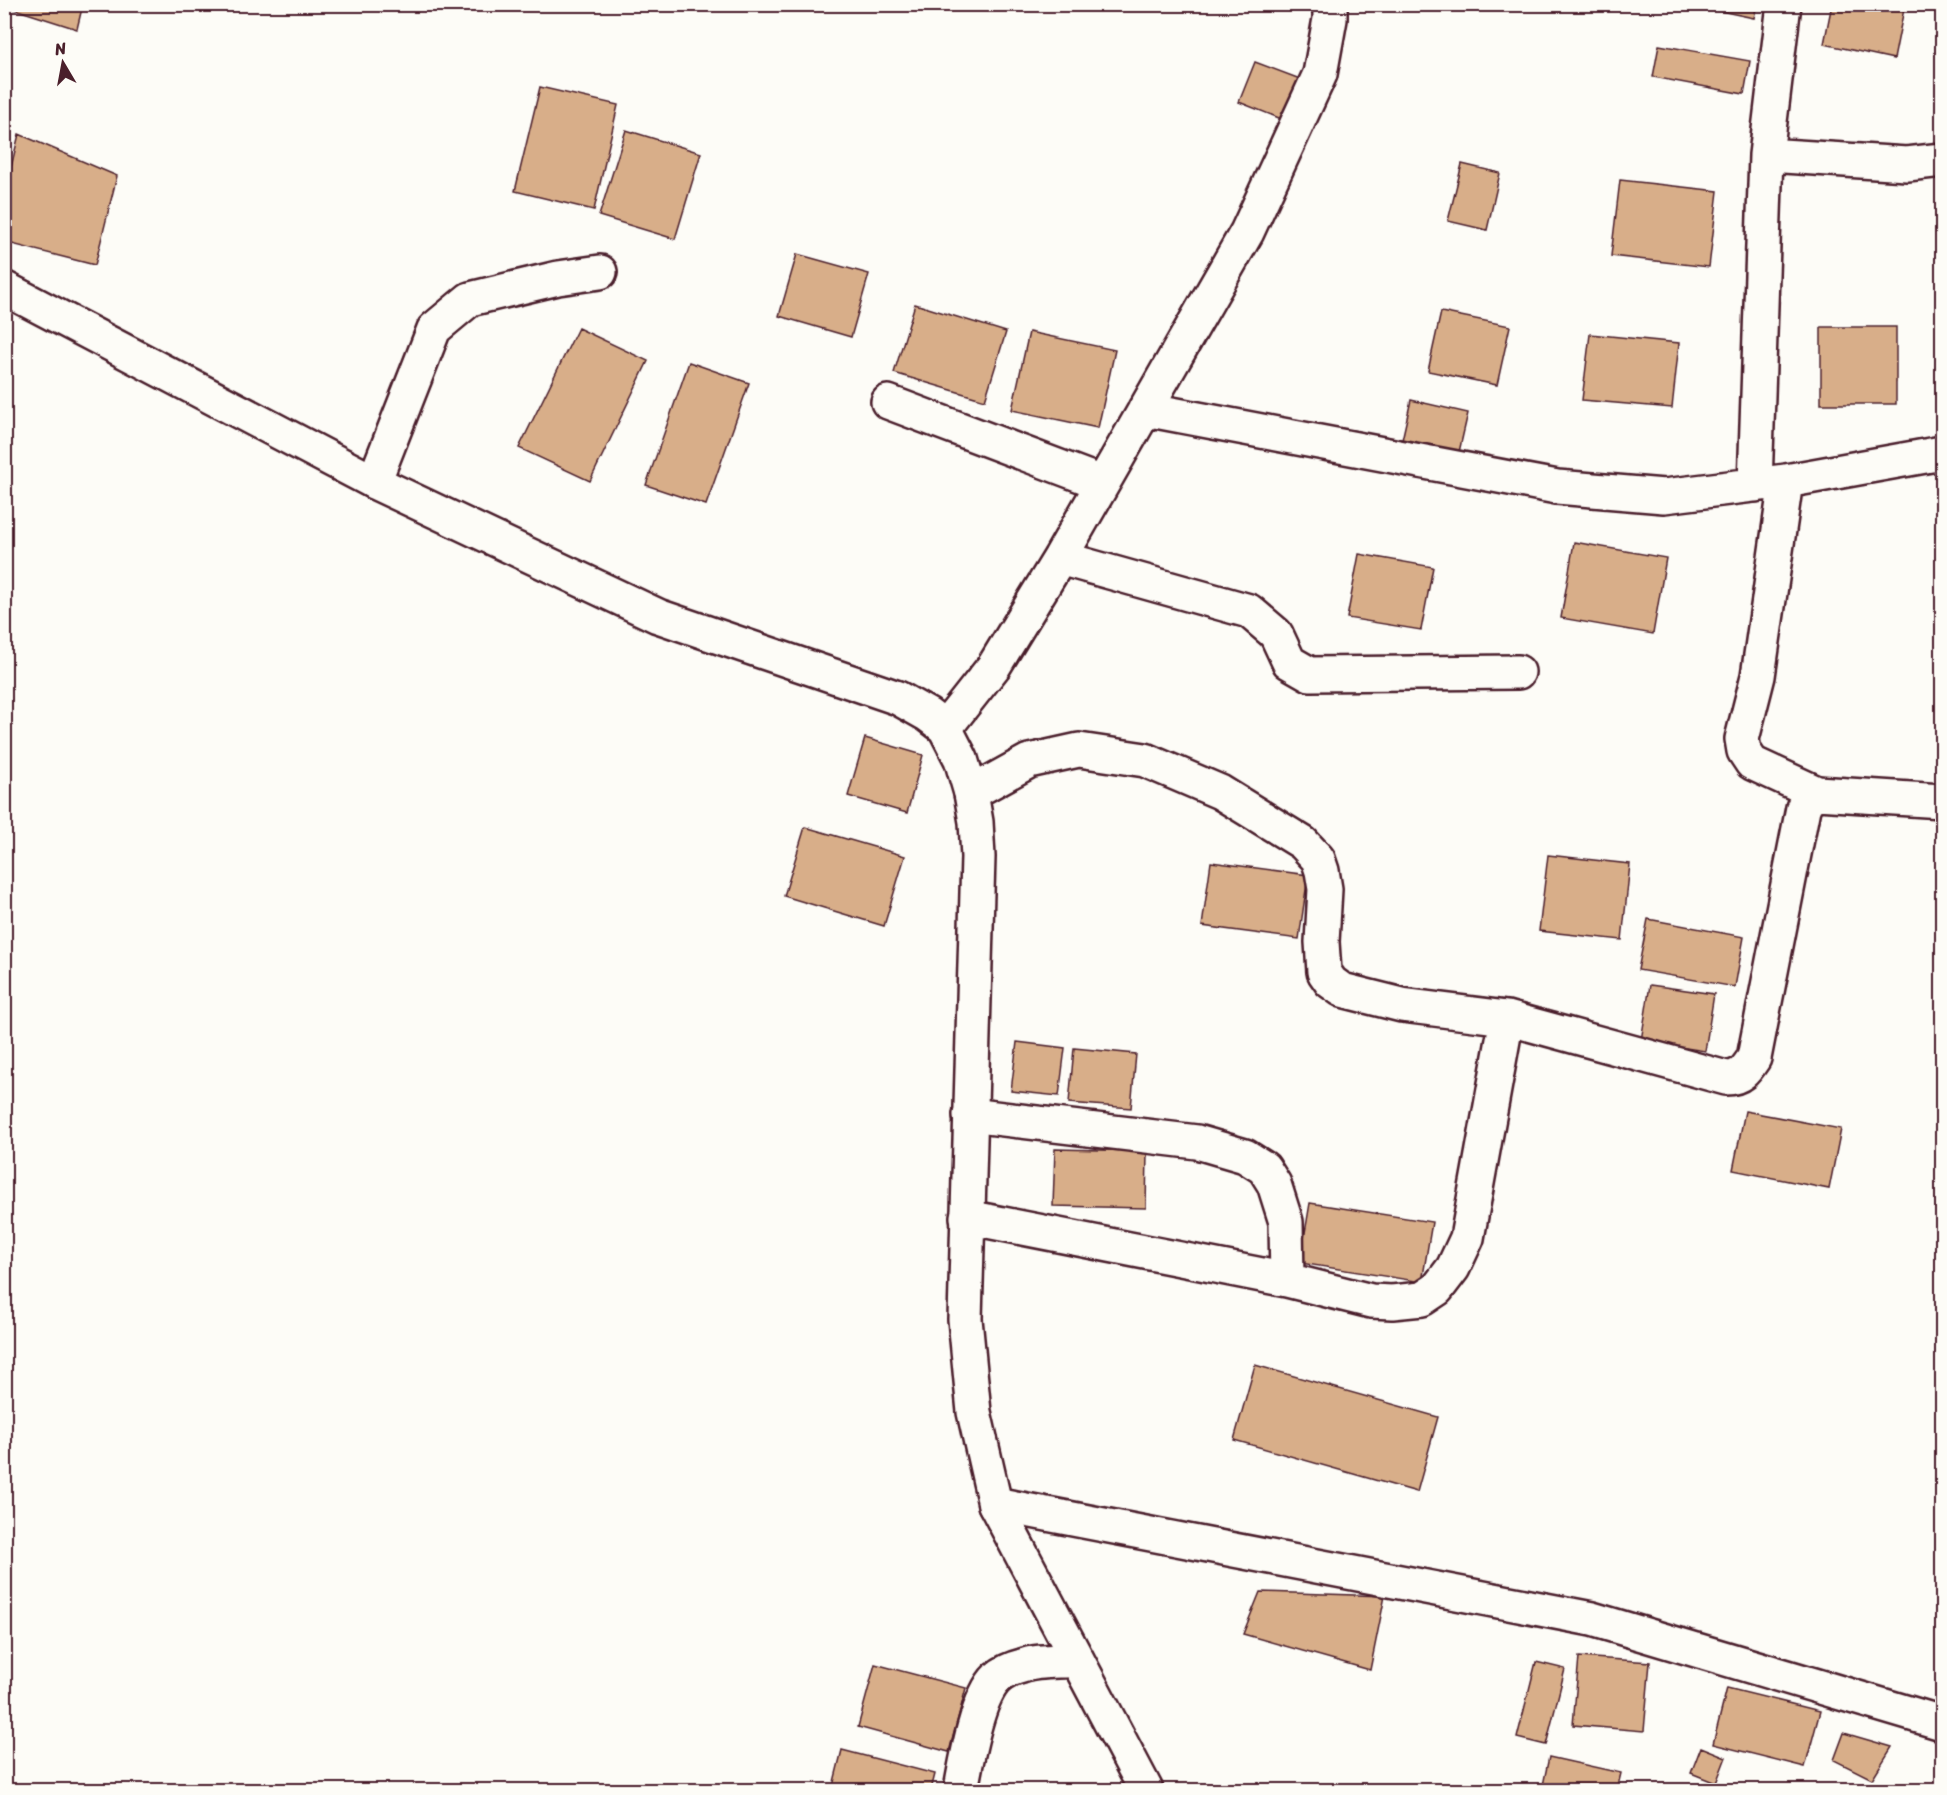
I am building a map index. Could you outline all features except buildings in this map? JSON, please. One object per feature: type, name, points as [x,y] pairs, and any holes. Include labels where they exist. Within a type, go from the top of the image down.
[{"type":"street","points":[[945,728],[994,666],[1247,232],[1320,74],[1330,20],[1330,4]]},
{"type":"street","points":[[1784,4],[1766,155],[1771,483],[1758,676],[1742,739],[1744,751],[1752,763],[1817,793],[1942,801]]},
{"type":"street","points":[[1766,155],[1907,164],[1942,160]]},
{"type":"street","points":[[374,482],[434,329],[470,299],[558,278],[600,272]]},
{"type":"street","points":[[4,288],[374,482],[658,616],[898,698],[945,728],[961,759],[971,792],[978,856],[965,1318],[974,1412],[995,1504],[1146,1791]]},
{"type":"street","points":[[888,402],[1102,483]]},
{"type":"street","points":[[1145,409],[1557,487],[1664,496],[1771,483],[1942,453]]},
{"type":"street","points":[[1059,558],[1249,611],[1276,634],[1289,662],[1310,674],[1518,672]]},
{"type":"street","points":[[971,792],[1029,760],[1078,750],[1145,760],[1220,792],[1303,843],[1318,859],[1325,889],[1323,972],[1342,990],[1402,1005],[1507,1018],[1715,1076],[1733,1078],[1744,1073],[1754,1058],[1803,808],[1807,799],[1817,793]]},
{"type":"street","points":[[967,1217],[1287,1280],[1371,1301],[1392,1302],[1422,1299],[1437,1288],[1453,1268],[1467,1238],[1507,1018]]},
{"type":"street","points":[[970,1115],[1197,1142],[1245,1156],[1264,1168],[1274,1184],[1286,1222],[1287,1280]]},
{"type":"street","points":[[995,1504],[1592,1619],[1942,1723]]},
{"type":"street","points":[[961,1791],[969,1749],[980,1713],[988,1690],[996,1679],[1024,1665],[1077,1660]]}]
